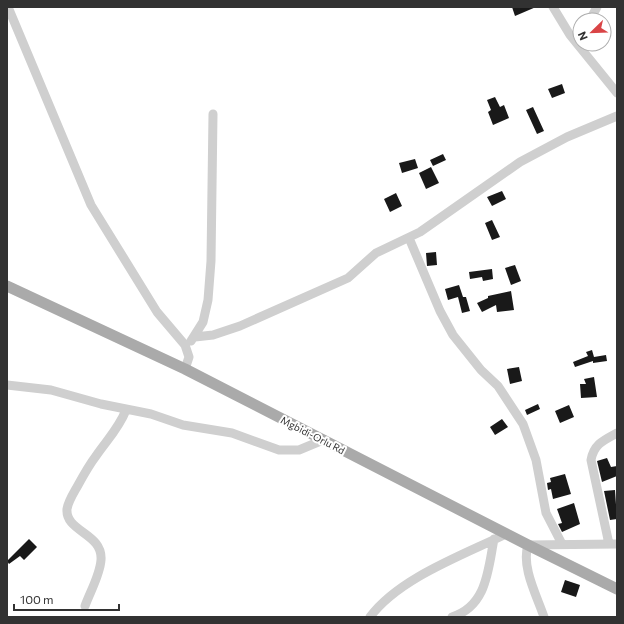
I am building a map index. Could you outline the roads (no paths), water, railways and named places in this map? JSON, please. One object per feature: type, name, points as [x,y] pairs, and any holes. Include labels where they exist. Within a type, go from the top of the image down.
[{"type":"main road","name":"Mgbidi-Orlu Rd","points":[[7,286],[185,369],[506,534],[617,589]]},
{"type":"street","points":[[8,7],[91,205],[157,312],[185,345],[189,357],[185,369]]},
{"type":"street","points":[[553,7],[560,21],[572,32]]},
{"type":"street","points":[[588,52],[617,93]]},
{"type":"street","points":[[185,345],[195,337],[203,322],[209,292],[213,217],[214,114]]},
{"type":"street","points":[[195,337],[213,336],[240,326],[348,278],[376,253],[409,238],[520,162],[567,137],[617,116]]},
{"type":"street","points":[[409,238],[440,311],[453,335],[481,370],[498,386],[523,424],[536,460],[546,513],[562,544]]},
{"type":"street","points":[[7,385],[51,390],[126,410],[151,414],[182,425],[232,433],[279,450],[299,450],[323,440]]},
{"type":"street","points":[[85,606],[101,560],[100,552],[97,544],[70,522],[67,516],[68,507],[88,468],[122,422],[126,410]]},
{"type":"street","points":[[544,617],[526,565],[525,554],[528,545],[613,544],[591,460],[593,450],[599,443],[617,433]]},
{"type":"street","points":[[370,617],[378,606],[393,593],[435,568],[506,534]]},
{"type":"street","points":[[452,617],[466,611],[477,600],[485,584],[494,539]]}]
